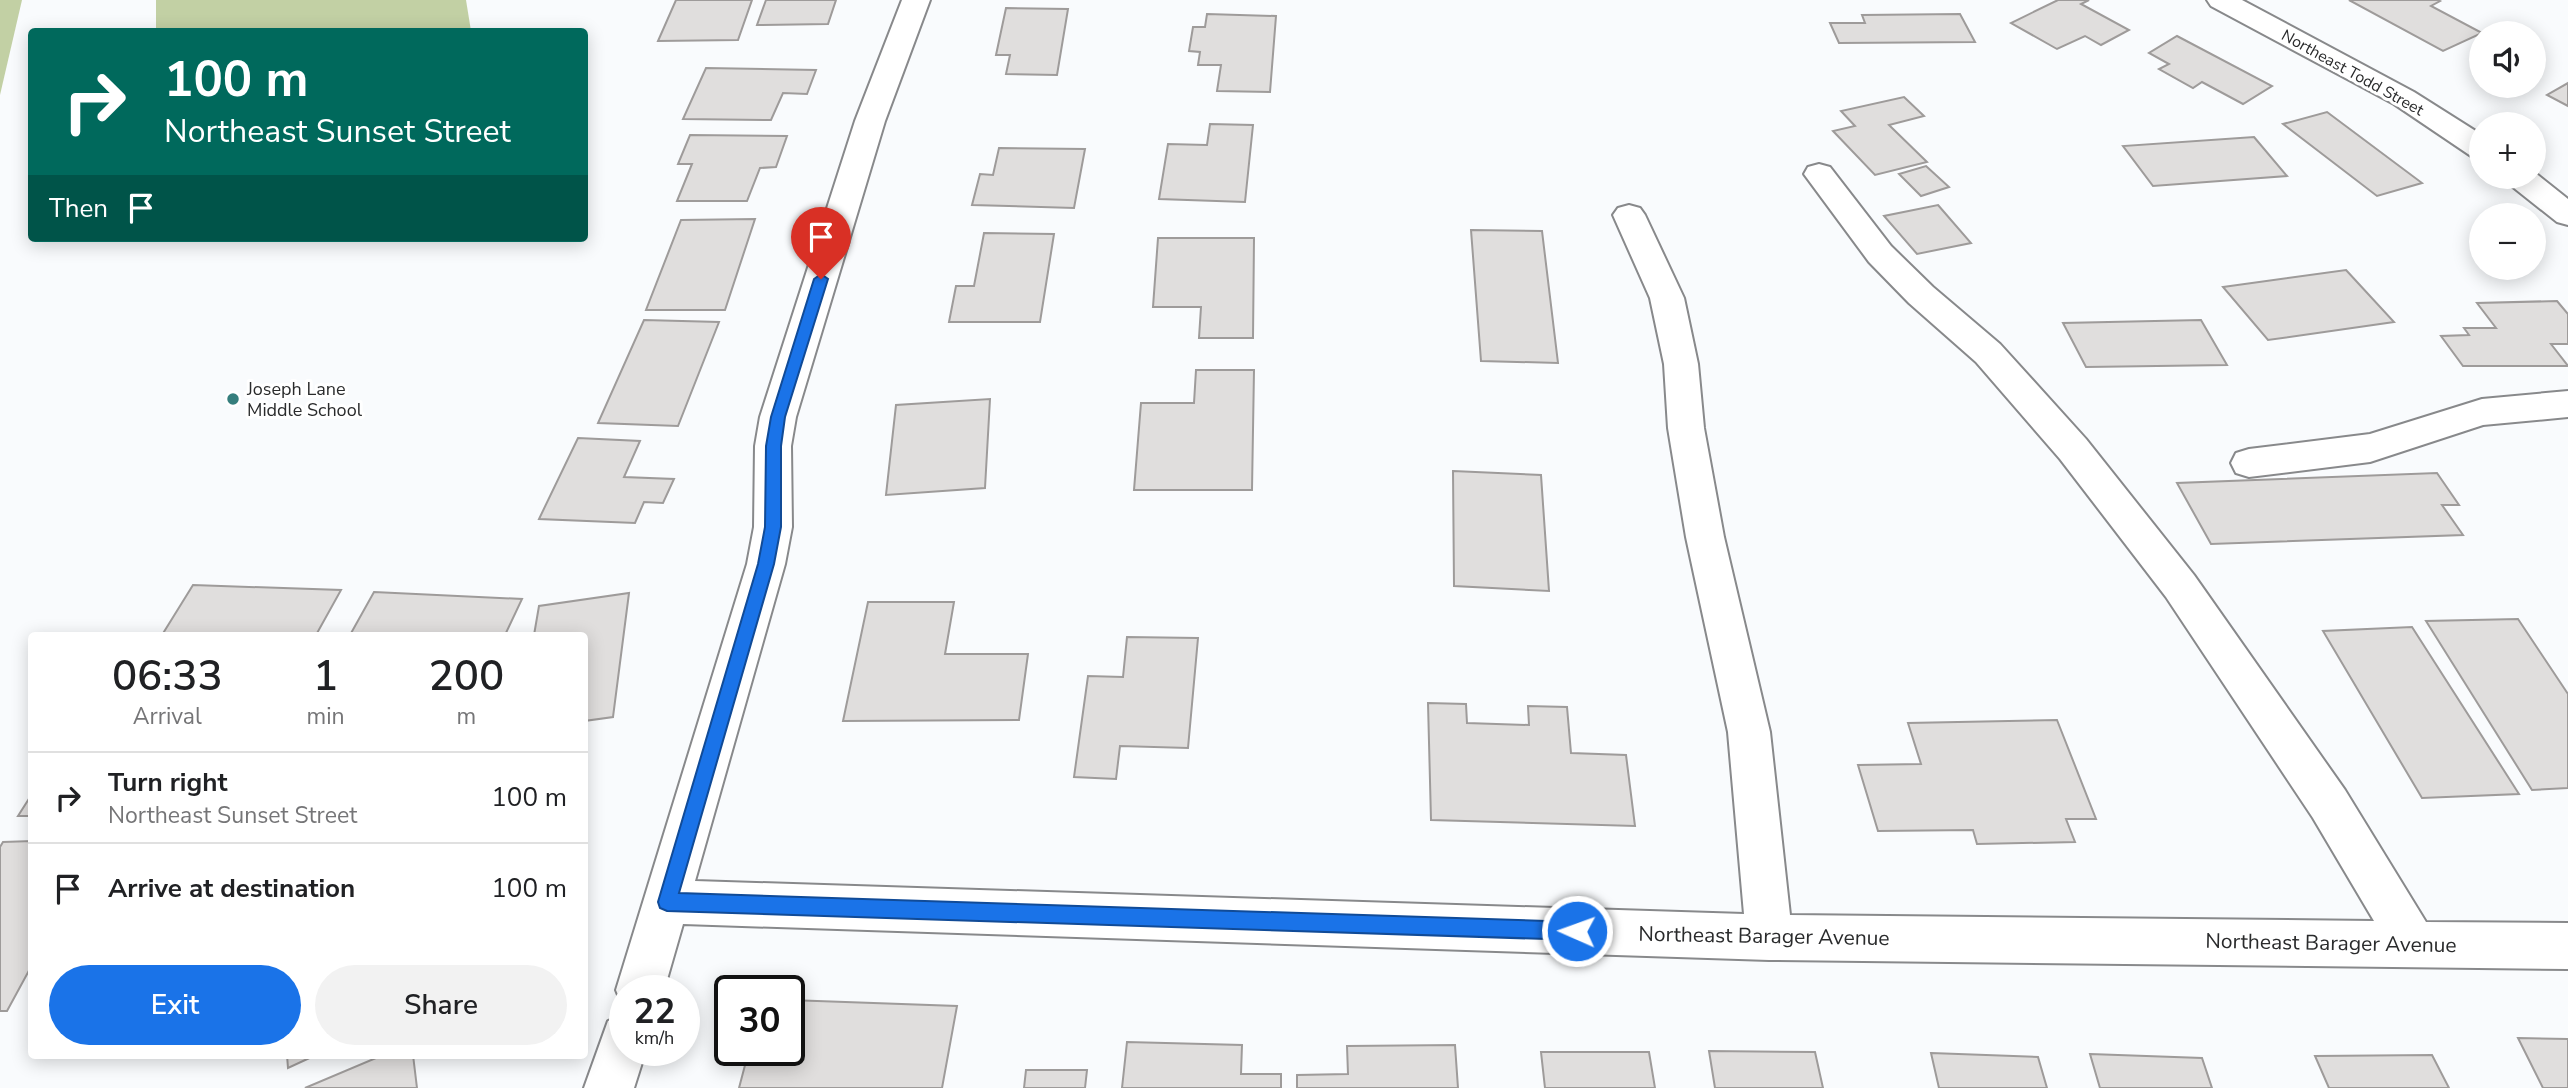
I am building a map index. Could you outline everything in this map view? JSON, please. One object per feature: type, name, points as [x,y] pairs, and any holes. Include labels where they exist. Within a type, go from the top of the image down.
[{"type":"street","points":[[645,975],[766,564],[773,527],[773,446],[778,417],[870,121],[916,0]]},
{"type":"street","name":"Northeast Todd Street","points":[[2221,0],[2404,98],[2469,140]]},
{"type":"street","points":[[1819,174],[1881,254],[1921,295],[1997,362],[2073,449],[2180,586],[2329,804],[2413,944]]},
{"type":"street","points":[[2535,189],[2568,215]]},
{"type":"street","points":[[1629,215],[1667,298],[1681,364],[1686,428],[1705,537],[1749,732],[1769,937]]},
{"type":"street","points":[[2249,463],[2370,448],[2482,412],[2568,404]]},
{"type":"street","name":"Northeast Barager Avenue","points":[[667,902],[1769,937],[2568,946]]},
{"type":"street","points":[[609,1088],[616,1066]]},
{"type":"green space","points":[[0,0],[22,0],[0,95]]},
{"type":"green space","points":[[156,0],[466,0],[471,28],[156,28]]},
{"type":"building","points":[[676,0],[752,0],[738,40],[658,41]]},
{"type":"building","points":[[766,0],[836,0],[828,24],[757,25]]},
{"type":"building","points":[[2058,0],[2089,0],[2081,4],[2129,30],[2101,45],[2085,36],[2057,49],[2011,23]]},
{"type":"building","points":[[2349,0],[2440,1],[2431,6],[2469,26],[2469,39],[2443,51]]},
{"type":"building","points":[[1006,8],[1068,9],[1057,75],[1006,74],[1010,55],[996,55]]},
{"type":"building","points":[[1207,14],[1276,16],[1270,92],[1217,91],[1221,65],[1198,65],[1200,52],[1189,51],[1193,27],[1205,27]]},
{"type":"building","points":[[1960,14],[1975,42],[1839,43],[1830,23],[1865,23],[1862,15]]},
{"type":"building","points":[[2177,36],[2272,86],[2243,104],[2202,82],[2193,88],[2159,69],[2169,64],[2149,53]]},
{"type":"building","points":[[706,68],[816,70],[807,94],[783,93],[771,120],[683,119]]},
{"type":"building","points":[[2568,83],[2568,106],[2547,95]]},
{"type":"building","points":[[1904,97],[1924,116],[1889,125],[1927,162],[1875,175],[1833,131],[1855,126],[1841,111]]},
{"type":"building","points":[[2327,112],[2422,183],[2377,196],[2283,124]]},
{"type":"building","points":[[1210,124],[1253,125],[1245,202],[1159,199],[1168,144],[1207,145]]},
{"type":"building","points":[[690,135],[787,136],[776,167],[760,168],[747,201],[677,201],[692,164],[678,164]]},
{"type":"building","points":[[2254,137],[2287,176],[2153,186],[2123,146]]},
{"type":"building","points":[[999,148],[1085,149],[1074,208],[972,205],[980,174],[993,175]]},
{"type":"building","points":[[1926,166],[1949,187],[1921,196],[1899,174]]},
{"type":"building","points":[[1938,205],[1971,243],[1917,254],[1884,216]]},
{"type":"building","points":[[755,219],[725,310],[646,310],[681,220]]},
{"type":"building","points":[[1471,230],[1542,231],[1558,363],[1481,361]]},
{"type":"building","points":[[984,233],[1054,234],[1040,322],[949,322],[956,286],[974,286]]},
{"type":"building","points":[[1158,238],[1254,238],[1253,338],[1199,338],[1201,307],[1153,307]]},
{"type":"building","points":[[2346,270],[2394,322],[2268,340],[2223,287]]},
{"type":"building","points":[[2557,301],[2568,314],[2568,344],[2551,344],[2568,366],[2463,366],[2441,336],[2469,335],[2464,328],[2496,328],[2477,303]]},
{"type":"building","points":[[644,320],[719,322],[678,426],[598,423]]},
{"type":"building","points":[[2201,320],[2227,365],[2086,367],[2063,323]]},
{"type":"building","points":[[1196,370],[1254,370],[1252,490],[1134,490],[1141,403],[1194,403]]},
{"type":"building","points":[[990,399],[985,488],[886,495],[896,405]]},
{"type":"building","points":[[578,438],[640,441],[624,477],[674,479],[663,503],[644,502],[635,523],[539,519]]},
{"type":"building","points":[[1453,471],[1541,475],[1549,591],[1454,586]]},
{"type":"building","points":[[2437,473],[2459,505],[2442,505],[2463,535],[2211,544],[2177,483]]},
{"type":"building","points":[[193,585],[341,590],[318,632],[164,632]]},
{"type":"building","points":[[374,592],[522,599],[506,632],[352,632]]},
{"type":"building","points":[[629,593],[613,717],[588,720],[588,632],[535,632],[539,606]]},
{"type":"building","points":[[868,602],[954,602],[945,654],[1028,654],[1019,720],[843,721]]},
{"type":"building","points":[[2518,619],[2568,694],[2568,788],[2532,790],[2426,621]]},
{"type":"building","points":[[2412,627],[2519,794],[2422,798],[2323,631]]},
{"type":"building","points":[[1127,637],[1198,638],[1188,748],[1120,746],[1116,779],[1074,777],[1088,676],[1123,677]]},
{"type":"building","points":[[1428,703],[1466,704],[1467,723],[1529,725],[1528,706],[1567,707],[1571,753],[1626,755],[1635,826],[1431,820]]},
{"type":"building","points":[[2057,720],[2096,819],[2066,819],[2075,842],[1977,844],[1973,830],[1878,831],[1858,765],[1921,764],[1908,723]]},
{"type":"building","points":[[28,800],[28,816],[18,816]]},
{"type":"building","points":[[28,841],[28,972],[7,1011],[0,1011],[0,847],[3,842]]},
{"type":"building","points":[[805,1001],[957,1006],[942,1088],[739,1088],[745,1066],[805,1066]]},
{"type":"building","points":[[2518,1038],[2568,1039],[2568,1088],[2543,1088]]},
{"type":"building","points":[[1127,1042],[1242,1045],[1241,1074],[1281,1074],[1281,1088],[1122,1088]]},
{"type":"building","points":[[1455,1045],[1458,1088],[1297,1088],[1297,1075],[1348,1074],[1347,1046]]},
{"type":"building","points":[[1709,1051],[1815,1052],[1823,1088],[1715,1088]]},
{"type":"building","points":[[1541,1052],[1649,1052],[1655,1088],[1545,1088]]},
{"type":"building","points":[[1931,1053],[2038,1057],[2047,1088],[1939,1088]]},
{"type":"building","points":[[2090,1054],[2202,1058],[2212,1088],[2100,1088]]},
{"type":"building","points":[[2432,1055],[2449,1088],[2329,1088],[2315,1056]]},
{"type":"building","points":[[287,1059],[307,1059],[288,1068]]},
{"type":"building","points":[[374,1059],[413,1059],[417,1088],[305,1088]]},
{"type":"building","points":[[1026,1070],[1087,1070],[1085,1088],[1024,1088]]},
{"type":"place","name":"Joseph Lane Middle School","points":[[233,399]]},
{"type":"route","points":[[821,279],[778,417],[773,446],[773,527],[766,564],[667,902],[1577,931]]}]
